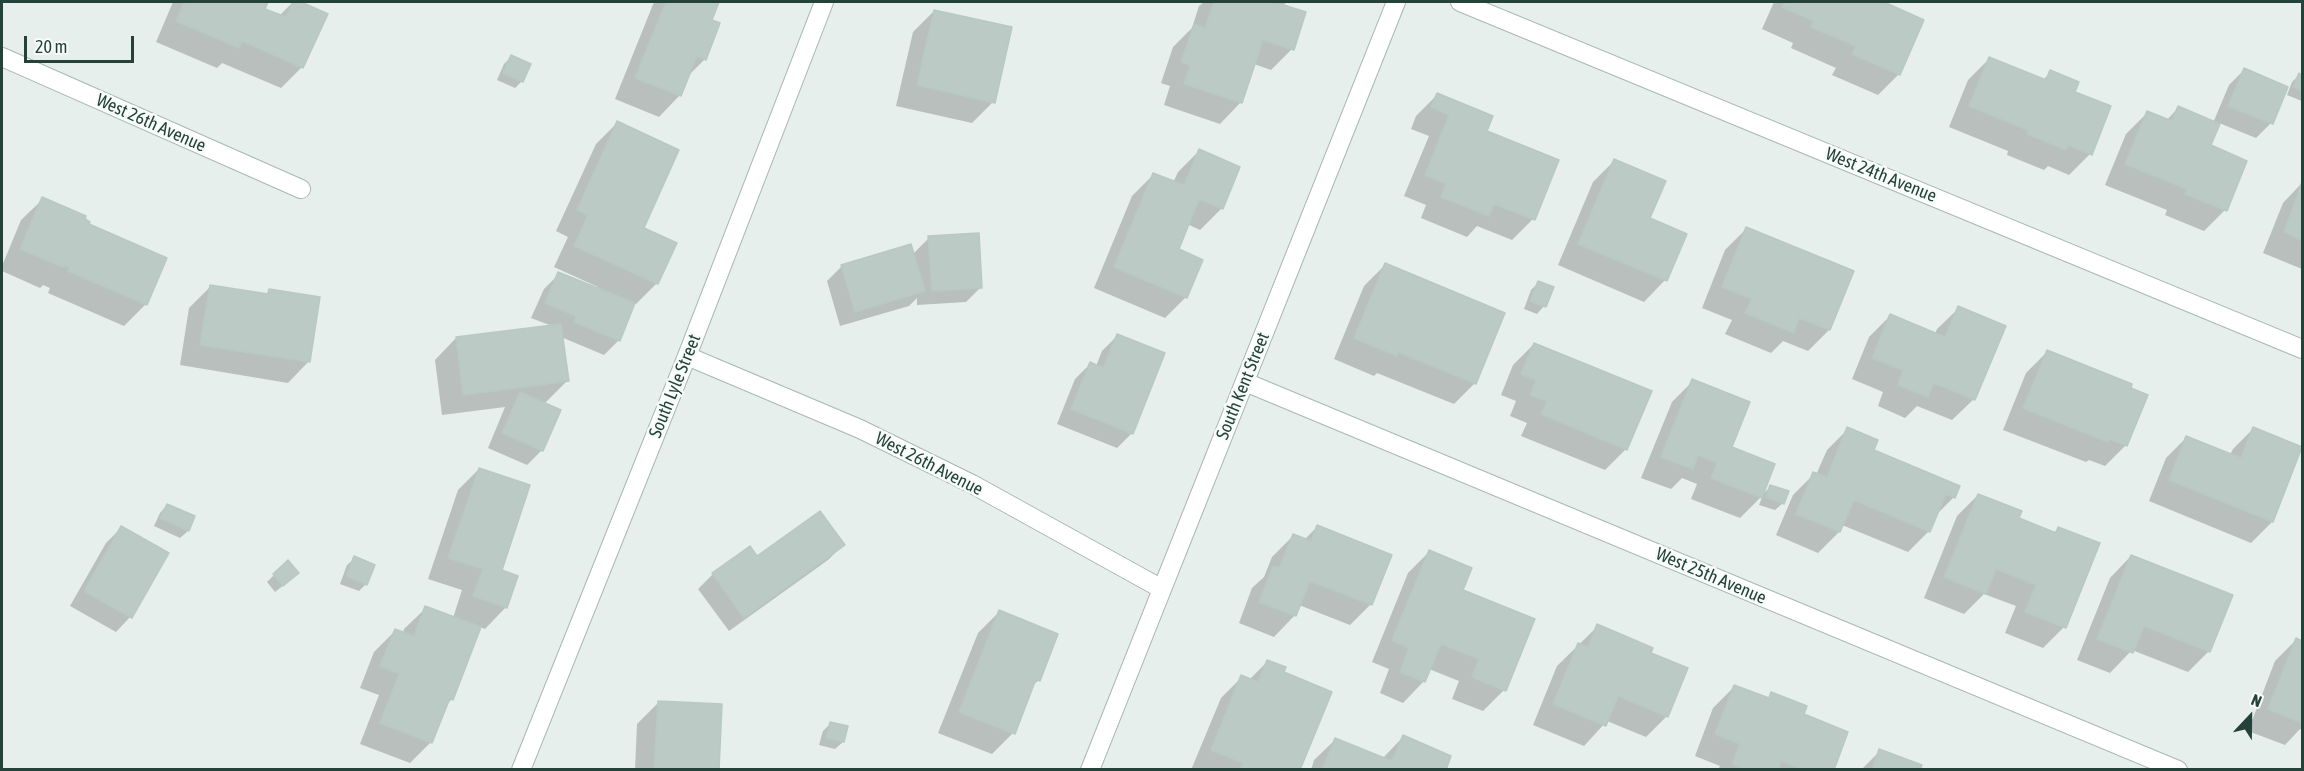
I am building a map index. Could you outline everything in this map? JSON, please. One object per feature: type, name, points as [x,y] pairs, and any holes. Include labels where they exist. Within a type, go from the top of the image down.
[{"type":"street","name":"South Lyle Street","points":[[521,770],[687,356],[824,2]]},
{"type":"street","name":"South Kent Street","points":[[1090,770],[1396,2]]},
{"type":"street","name":"West 24th Avenue","points":[[1460,2],[2302,349]]},
{"type":"street","name":"West 26th Avenue","points":[[2,57],[301,189]]},
{"type":"street","name":"West 26th Avenue","points":[[687,356],[860,429],[972,484],[1162,589]]},
{"type":"street","name":"West 25th Avenue","points":[[1245,382],[2178,770]]},
{"type":"building","points":[[184,2],[268,2],[265,9],[286,17],[293,2],[301,2],[328,14],[303,68],[242,41],[239,48],[176,21]]},
{"type":"building","points":[[666,2],[719,2],[712,20],[720,23],[706,60],[697,56],[681,96],[635,78]]},
{"type":"building","points":[[1214,2],[1274,2],[1306,12],[1294,50],[1263,40],[1242,103],[1184,84],[1190,65],[1181,62],[1194,24],[1205,28]]},
{"type":"building","points":[[1785,2],[1884,2],[1924,20],[1900,75],[1852,54],[1856,46],[1811,27],[1814,21],[1782,7]]},
{"type":"building","points":[[934,10],[1012,27],[995,103],[917,85]]},
{"type":"building","points":[[511,55],[531,64],[523,82],[503,73]]},
{"type":"building","points":[[1989,57],[2046,80],[2050,70],[2079,82],[2075,92],[2111,106],[2092,155],[2068,145],[2066,150],[2027,134],[2028,130],[1969,106]]},
{"type":"building","points":[[2244,68],[2288,87],[2273,124],[2228,106]]},
{"type":"building","points":[[2299,73],[2302,75],[2302,91],[2293,87]]},
{"type":"building","points":[[1437,93],[1493,116],[1487,131],[1559,160],[1535,220],[1494,204],[1489,216],[1441,197],[1446,184],[1425,175],[1449,115],[1431,107]]},
{"type":"building","points":[[2178,106],[2220,124],[2211,145],[2247,161],[2227,211],[2185,194],[2187,189],[2125,164],[2147,111],[2172,121]]},
{"type":"building","points":[[617,121],[679,150],[644,228],[677,243],[658,284],[574,246],[588,215],[577,210]]},
{"type":"building","points":[[1199,149],[1240,167],[1223,209],[1199,199],[1179,249],[1203,260],[1187,298],[1114,267],[1153,173],[1184,185]]},
{"type":"building","points":[[1614,159],[1666,181],[1650,218],[1687,234],[1667,281],[1578,244]]},
{"type":"building","points":[[2302,182],[2302,240],[2284,232]]},
{"type":"building","points":[[42,197],[86,216],[85,219],[90,222],[89,224],[167,258],[147,305],[68,271],[70,267],[64,265],[63,267],[20,249]]},
{"type":"building","points":[[1746,227],[1854,271],[1830,330],[1799,318],[1794,333],[1745,313],[1752,299],[1722,287]]},
{"type":"building","points":[[979,233],[982,288],[932,291],[928,236]]},
{"type":"building","points":[[911,244],[925,291],[855,312],[841,265]]},
{"type":"building","points":[[1385,263],[1505,313],[1476,384],[1398,352],[1397,356],[1354,338]]},
{"type":"building","points":[[558,272],[635,303],[620,341],[574,322],[576,316],[545,303]]},
{"type":"building","points":[[1538,281],[1554,287],[1546,307],[1530,301]]},
{"type":"building","points":[[210,285],[268,294],[269,289],[320,297],[310,362],[200,345]]},
{"type":"building","points":[[1958,306],[2006,326],[1975,400],[1934,383],[1928,397],[1898,385],[1903,370],[1872,358],[1890,314],[1945,337]]},
{"type":"building","points":[[561,324],[569,381],[463,395],[456,337]]},
{"type":"building","points":[[1117,334],[1165,353],[1133,434],[1071,409],[1090,362],[1103,368]]},
{"type":"building","points":[[1534,343],[1652,391],[1627,450],[1541,414],[1547,401],[1530,395],[1536,380],[1521,374]]},
{"type":"building","points":[[2047,350],[2132,384],[2131,388],[2148,395],[2127,446],[2110,439],[2108,442],[2023,408]]},
{"type":"building","points":[[1692,379],[1750,402],[1732,447],[1775,464],[1762,498],[1711,478],[1717,463],[1698,455],[1693,469],[1661,457]]},
{"type":"building","points":[[520,392],[561,410],[543,451],[502,433]]},
{"type":"building","points":[[1847,427],[1878,440],[1874,450],[1960,486],[1955,498],[1946,494],[1930,532],[1854,500],[1840,532],[1796,514],[1813,472],[1827,477]]},
{"type":"building","points":[[2253,427],[2302,447],[2273,522],[2169,480],[2186,436],[2241,458]]},
{"type":"building","points":[[479,468],[530,485],[502,570],[518,576],[507,608],[473,596],[483,569],[448,558]]},
{"type":"building","points":[[1770,485],[1789,491],[1784,504],[1766,497]]},
{"type":"building","points":[[1978,494],[2022,511],[2019,518],[2056,533],[2058,527],[2100,543],[2066,628],[2025,612],[2036,585],[1996,569],[1986,594],[1944,577]]},
{"type":"building","points":[[167,504],[195,516],[189,531],[160,518]]},
{"type":"building","points":[[820,511],[845,545],[744,618],[712,573],[750,546],[757,556]]},
{"type":"building","points":[[1317,525],[1392,555],[1372,605],[1310,581],[1296,616],[1259,602],[1273,566],[1279,568],[1293,534],[1311,541]]},
{"type":"building","points":[[121,526],[169,553],[132,618],[84,591]]},
{"type":"building","points":[[1429,550],[1472,568],[1463,590],[1535,619],[1506,691],[1472,677],[1479,659],[1441,644],[1425,682],[1400,672],[1409,648],[1392,640]]},
{"type":"building","points":[[2131,555],[2233,595],[2210,652],[2144,626],[2133,653],[2097,639]]},
{"type":"building","points":[[354,556],[375,565],[367,585],[346,576]]},
{"type":"building","points":[[288,560],[299,573],[283,586],[273,574]]},
{"type":"building","points":[[425,606],[481,627],[453,700],[450,698],[432,743],[380,723],[399,674],[380,666],[395,629],[414,636]]},
{"type":"building","points":[[999,610],[1058,634],[1040,681],[1036,679],[1015,734],[959,712]]},
{"type":"building","points":[[1597,624],[1653,648],[1651,653],[1688,668],[1668,717],[1618,696],[1606,726],[1553,704],[1578,643],[1588,647]]},
{"type":"building","points":[[2296,638],[2302,641],[2302,723],[2268,709]]},
{"type":"building","points":[[1267,660],[1286,667],[1284,672],[1332,692],[1300,770],[1240,770],[1243,763],[1211,750],[1241,675],[1258,682]]},
{"type":"building","points":[[1734,685],[1769,698],[1771,692],[1807,706],[1804,714],[1848,732],[1834,770],[1804,770],[1781,761],[1778,770],[1746,770],[1732,764],[1740,744],[1715,734]]},
{"type":"building","points":[[658,701],[722,704],[719,770],[654,770]]},
{"type":"building","points":[[830,722],[848,726],[844,742],[826,738]]},
{"type":"building","points":[[1403,735],[1451,756],[1446,770],[1322,770],[1335,738],[1392,761]]},
{"type":"building","points":[[1879,749],[1922,765],[1920,770],[1872,770]]}]
